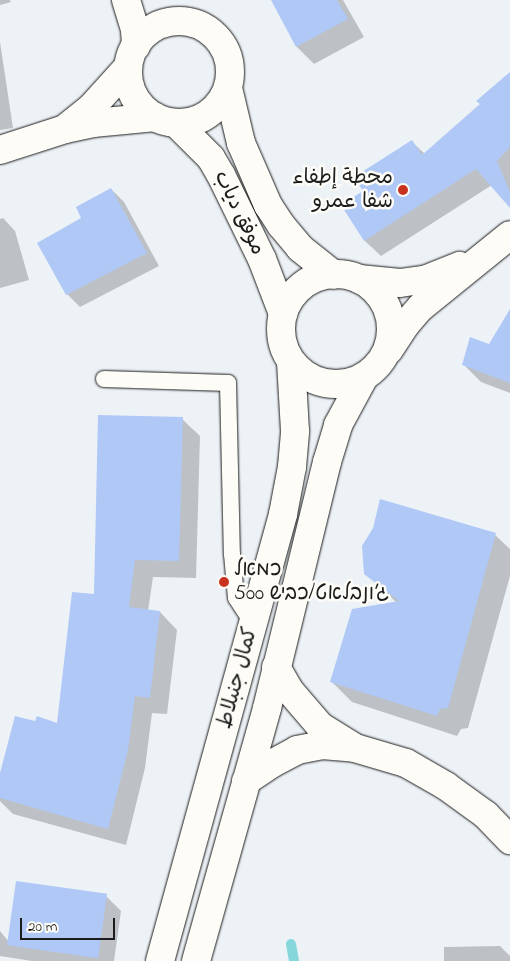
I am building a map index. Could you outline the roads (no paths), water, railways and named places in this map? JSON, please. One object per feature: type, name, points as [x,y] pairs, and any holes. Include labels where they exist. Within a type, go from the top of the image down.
[{"type":"main road","points":[[126,0],[135,30],[129,82],[134,97],[144,109],[166,120]]},
{"type":"main road","points":[[0,150],[65,129],[113,120],[199,120],[209,114],[218,106],[230,81],[230,65],[226,49],[216,36],[177,0]]},
{"type":"main road","points":[[65,129],[91,108],[151,29],[161,24],[188,21],[203,26]]},
{"type":"main road","name":"موفق دياب","points":[[228,88],[240,143],[268,205],[281,225],[300,248],[347,277]]},
{"type":"main road","name":"موفق دياب","points":[[166,120],[211,158],[262,259],[283,314]]},
{"type":"main road","points":[[502,241],[421,307],[406,324],[377,367],[364,377],[348,384],[332,385],[316,381],[302,373],[291,362],[284,347],[281,331],[283,314],[290,299],[301,286],[324,275],[400,283],[427,279],[465,264],[502,241]]},
{"type":"main road","points":[[347,277],[374,289],[384,303],[390,319],[391,336],[387,353]]},
{"type":"main road","name":"كمال جنبلاط","points":[[160,961],[283,514],[292,467],[295,404],[291,362]]},
{"type":"main road","name":"كمال جنبلاط","points":[[196,961],[246,781],[338,425],[364,377]]},
{"type":"main road","points":[[276,667],[290,691],[320,726],[355,748]]},
{"type":"main road","points":[[246,781],[272,763],[297,750],[322,745],[355,748],[406,763],[446,786],[486,815],[510,840]]},
{"type":"lane","points":[[104,379],[228,383],[232,554],[236,598],[253,624]]},
{"type":"waterway","points":[[291,944],[294,961]]},
{"type":"place","name":"محطة إطفاء شفا عمرو","points":[[403,190]]},
{"type":"place","name":"כמאל ג׳ונבלאט/כביש 500","points":[[224,582]]}]
